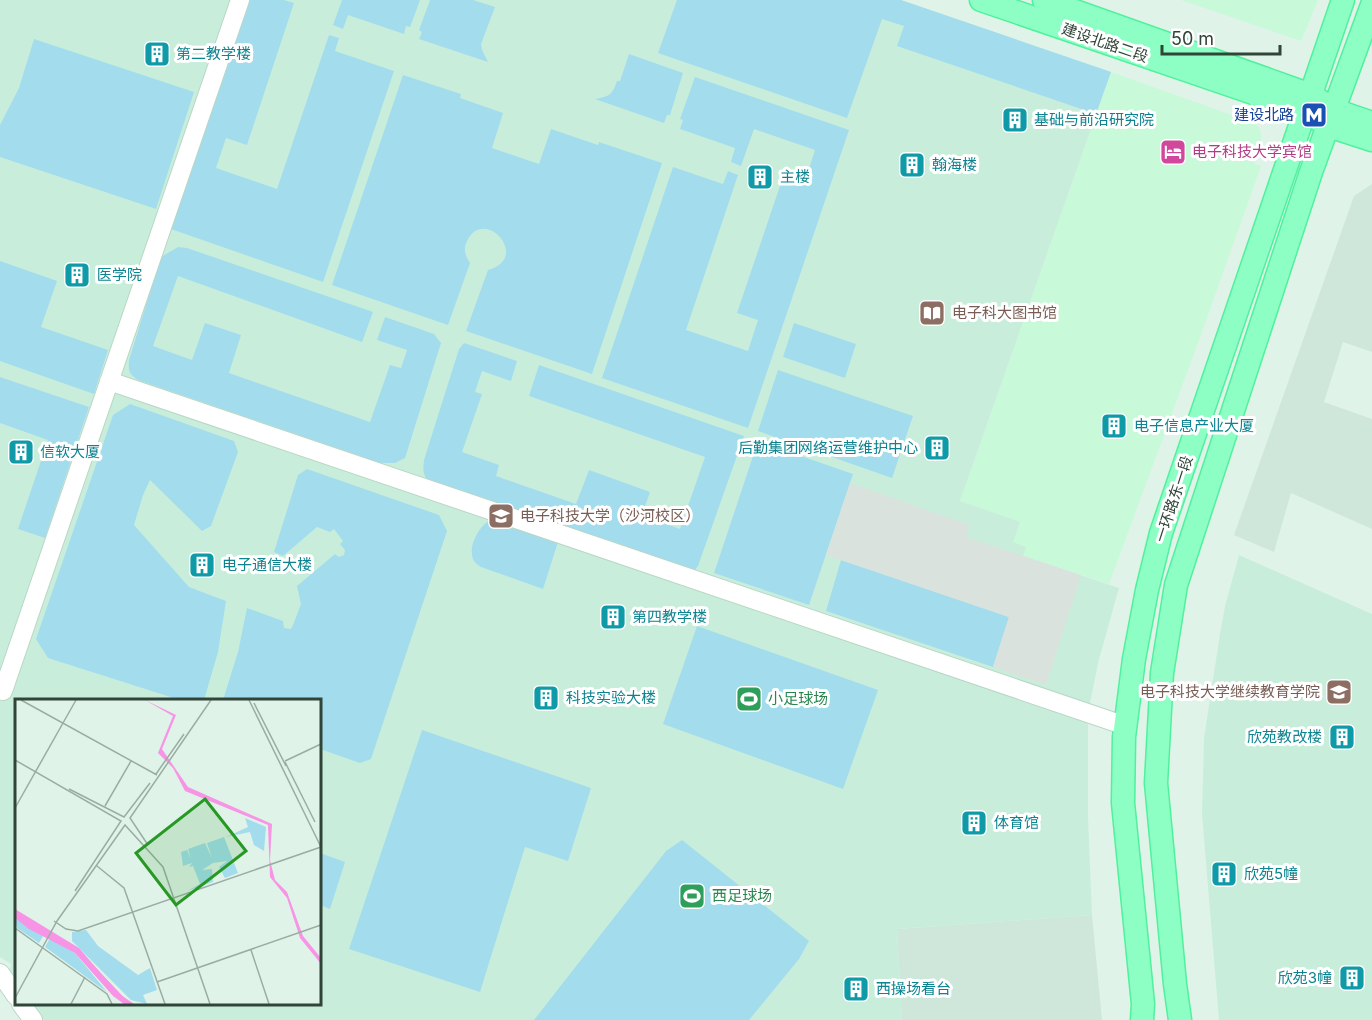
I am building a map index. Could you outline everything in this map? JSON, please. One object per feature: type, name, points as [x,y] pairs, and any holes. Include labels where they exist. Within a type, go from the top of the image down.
[{"type":"main road","name":"建设北路二段","points":[[981,0],[1308,103]]},
{"type":"main road","name":"建设北路二段","points":[[1044,0],[1308,103],[1332,118]]},
{"type":"main road","name":"一环路东一段","points":[[1143,1015],[1124,803],[1124,737],[1138,636],[1161,533],[1343,0]]},
{"type":"main road","name":"一环路东一段","points":[[1178,1020],[1156,783],[1162,673],[1176,585],[1299,209],[1372,5]]},
{"type":"main road","points":[[1332,118],[1372,123]]},
{"type":"main road","points":[[1332,118],[1372,140]]},
{"type":"main road","points":[[1275,200],[1299,209]]},
{"type":"street","points":[[3,691],[240,0]]},
{"type":"street","points":[[109,381],[1126,726]]},
{"type":"street","points":[[0,973],[15,995]]},
{"type":"street","points":[[22,1005],[33,1020]]},
{"type":"shaded area","name":"电子科技大学（沙河校区）","points":[[0,0],[901,0],[1111,72],[960,501],[1020,522],[1013,542],[1026,547],[1023,556],[1119,588],[1098,663],[1088,713],[1088,817],[1092,915],[897,929],[902,1020],[40,1020],[30,1005],[321,1005],[321,699],[15,699],[15,983],[9,974],[11,964],[0,957]]},
{"type":"shaded area","points":[[246,0],[284,0],[294,3],[247,145],[226,138],[216,168],[277,189],[329,35],[339,38],[335,51],[394,71],[323,282],[168,228]]},
{"type":"shaded area","points":[[342,0],[420,0],[410,27],[406,26],[404,34],[348,15],[343,29],[333,25]]},
{"type":"shaded area","points":[[430,0],[473,0],[495,7],[481,44],[488,62],[419,39],[422,32],[419,30]]},
{"type":"shaded area","points":[[677,0],[901,0],[1111,72],[1096,114],[897,46],[904,26],[882,19],[847,118],[658,53]]},
{"type":"shaded area","points":[[1181,0],[1318,0],[1301,41]]},
{"type":"shaded area","points":[[34,39],[194,92],[156,209],[0,157],[0,125],[19,88]]},
{"type":"shaded area","points":[[629,54],[683,73],[670,115],[667,115],[664,123],[595,99],[612,92],[617,81],[620,81]]},
{"type":"shaded area","points":[[1111,72],[1254,123],[1261,134],[1261,145],[1254,164],[1261,166],[1109,584],[1023,556],[1013,542],[1019,522],[960,501]]},
{"type":"shaded area","points":[[403,75],[461,94],[460,98],[503,113],[492,148],[539,164],[551,129],[662,163],[592,374],[466,331],[488,270],[500,264],[506,255],[505,246],[493,231],[484,229],[475,231],[467,241],[465,252],[470,263],[448,325],[332,285]]},
{"type":"shaded area","points":[[695,77],[849,130],[748,428],[602,378],[673,167],[723,184],[728,171],[738,175],[686,330],[748,351],[758,320],[737,313],[785,171],[806,178],[815,150],[754,129],[741,166],[731,162],[735,148],[680,129],[683,120],[680,119]]},
{"type":"shaded area","points":[[1372,184],[1372,352],[1343,342],[1324,402],[1372,419],[1372,529],[1291,493],[1274,552],[1234,535],[1354,196]]},
{"type":"shaded area","points":[[178,247],[187,248],[373,312],[362,342],[178,276],[153,346],[192,360],[205,323],[241,335],[229,373],[370,422],[390,365],[401,368],[407,350],[377,340],[385,317],[434,334],[441,343],[405,458],[395,463],[380,463],[138,380],[133,376],[129,370],[129,360],[161,257]]},
{"type":"shaded area","points":[[0,261],[57,281],[41,327],[108,350],[94,394],[0,361]]},
{"type":"shaded area","points":[[794,323],[856,344],[845,378],[783,357]]},
{"type":"shaded area","points":[[464,343],[517,361],[511,381],[482,371],[475,392],[482,394],[462,452],[499,465],[496,476],[576,504],[589,470],[650,492],[642,515],[680,529],[705,457],[529,396],[539,365],[744,436],[695,570],[687,572],[428,480],[423,467],[424,460],[459,349]]},
{"type":"shaded area","points":[[778,370],[913,416],[892,478],[758,431]]},
{"type":"shaded area","points":[[0,377],[89,407],[45,538],[18,529],[48,440],[0,423]]},
{"type":"shaded area","points":[[130,404],[234,441],[238,452],[211,526],[202,531],[150,480],[134,525],[189,587],[226,601],[218,652],[204,699],[177,699],[48,658],[36,639],[113,415]]},
{"type":"shaded area","points":[[758,441],[853,474],[809,605],[714,573]]},
{"type":"shaded area","points":[[307,469],[439,515],[447,531],[371,759],[360,763],[321,749],[321,699],[223,699],[238,652],[247,608],[283,621],[284,628],[291,629],[301,604],[297,586],[335,554],[339,557],[344,555],[345,550],[340,544],[343,541],[334,529],[330,532],[317,527],[283,556],[274,552],[298,475]]},
{"type":"shaded area","points":[[850,483],[970,525],[966,537],[1081,575],[1046,685],[993,667],[1009,617],[826,555]]},
{"type":"shaded area","points":[[491,520],[558,542],[543,589],[481,567],[475,562],[472,556],[474,540],[483,526]]},
{"type":"shaded area","points":[[1239,555],[1372,614],[1372,1020],[1219,1020],[1202,814],[1204,738],[1225,606]]},
{"type":"shaded area","points":[[841,560],[1009,617],[993,667],[826,611]]},
{"type":"shaded area","points":[[697,626],[878,690],[843,789],[663,724]]},
{"type":"shaded area","points":[[422,730],[591,788],[568,861],[525,847],[480,992],[349,949]]},
{"type":"shaded area","name":"西足球场","points":[[682,840],[809,941],[799,959],[749,1020],[534,1020],[666,851]]},
{"type":"shaded area","points":[[321,853],[345,862],[330,909],[321,905]]},
{"type":"shaded area","points":[[1092,915],[1102,1020],[902,1020],[897,929]]},
{"type":"place","name":"第二教学楼","points":[[157,54]]},
{"type":"place","name":"建设北路","points":[[1314,115]]},
{"type":"place","name":"基础与前沿研究院","points":[[1015,120]]},
{"type":"place","name":"电子科技大学宾馆","points":[[1173,152]]},
{"type":"place","name":"翰海楼","points":[[912,165]]},
{"type":"place","name":"主楼","points":[[760,177]]},
{"type":"place","name":"医学院","points":[[77,275]]},
{"type":"place","name":"电子科大图书馆","points":[[932,313]]},
{"type":"place","name":"电子信息产业大厦","points":[[1114,426]]},
{"type":"place","name":"后勤集团网络运营维护中心","points":[[937,448]]},
{"type":"place","name":"信软大厦","points":[[21,452]]},
{"type":"place","name":"电子科技大学（沙河校区）","points":[[501,516]]},
{"type":"place","name":"电子通信大楼","points":[[202,565]]},
{"type":"place","name":"第四教学楼","points":[[613,617]]},
{"type":"place","name":"电子科技大学继续教育学院","points":[[1339,692]]},
{"type":"place","name":"科技实验大楼","points":[[546,698]]},
{"type":"place","name":"小足球场","points":[[749,699]]},
{"type":"place","name":"欣苑教改楼","points":[[1342,737]]},
{"type":"place","name":"体育馆","points":[[974,823]]},
{"type":"place","name":"欣苑5幢","points":[[1224,874]]},
{"type":"place","name":"西足球场","points":[[692,896]]},
{"type":"place","name":"欣苑3幢","points":[[1352,978]]},
{"type":"place","name":"西操场看台","points":[[856,989]]}]
